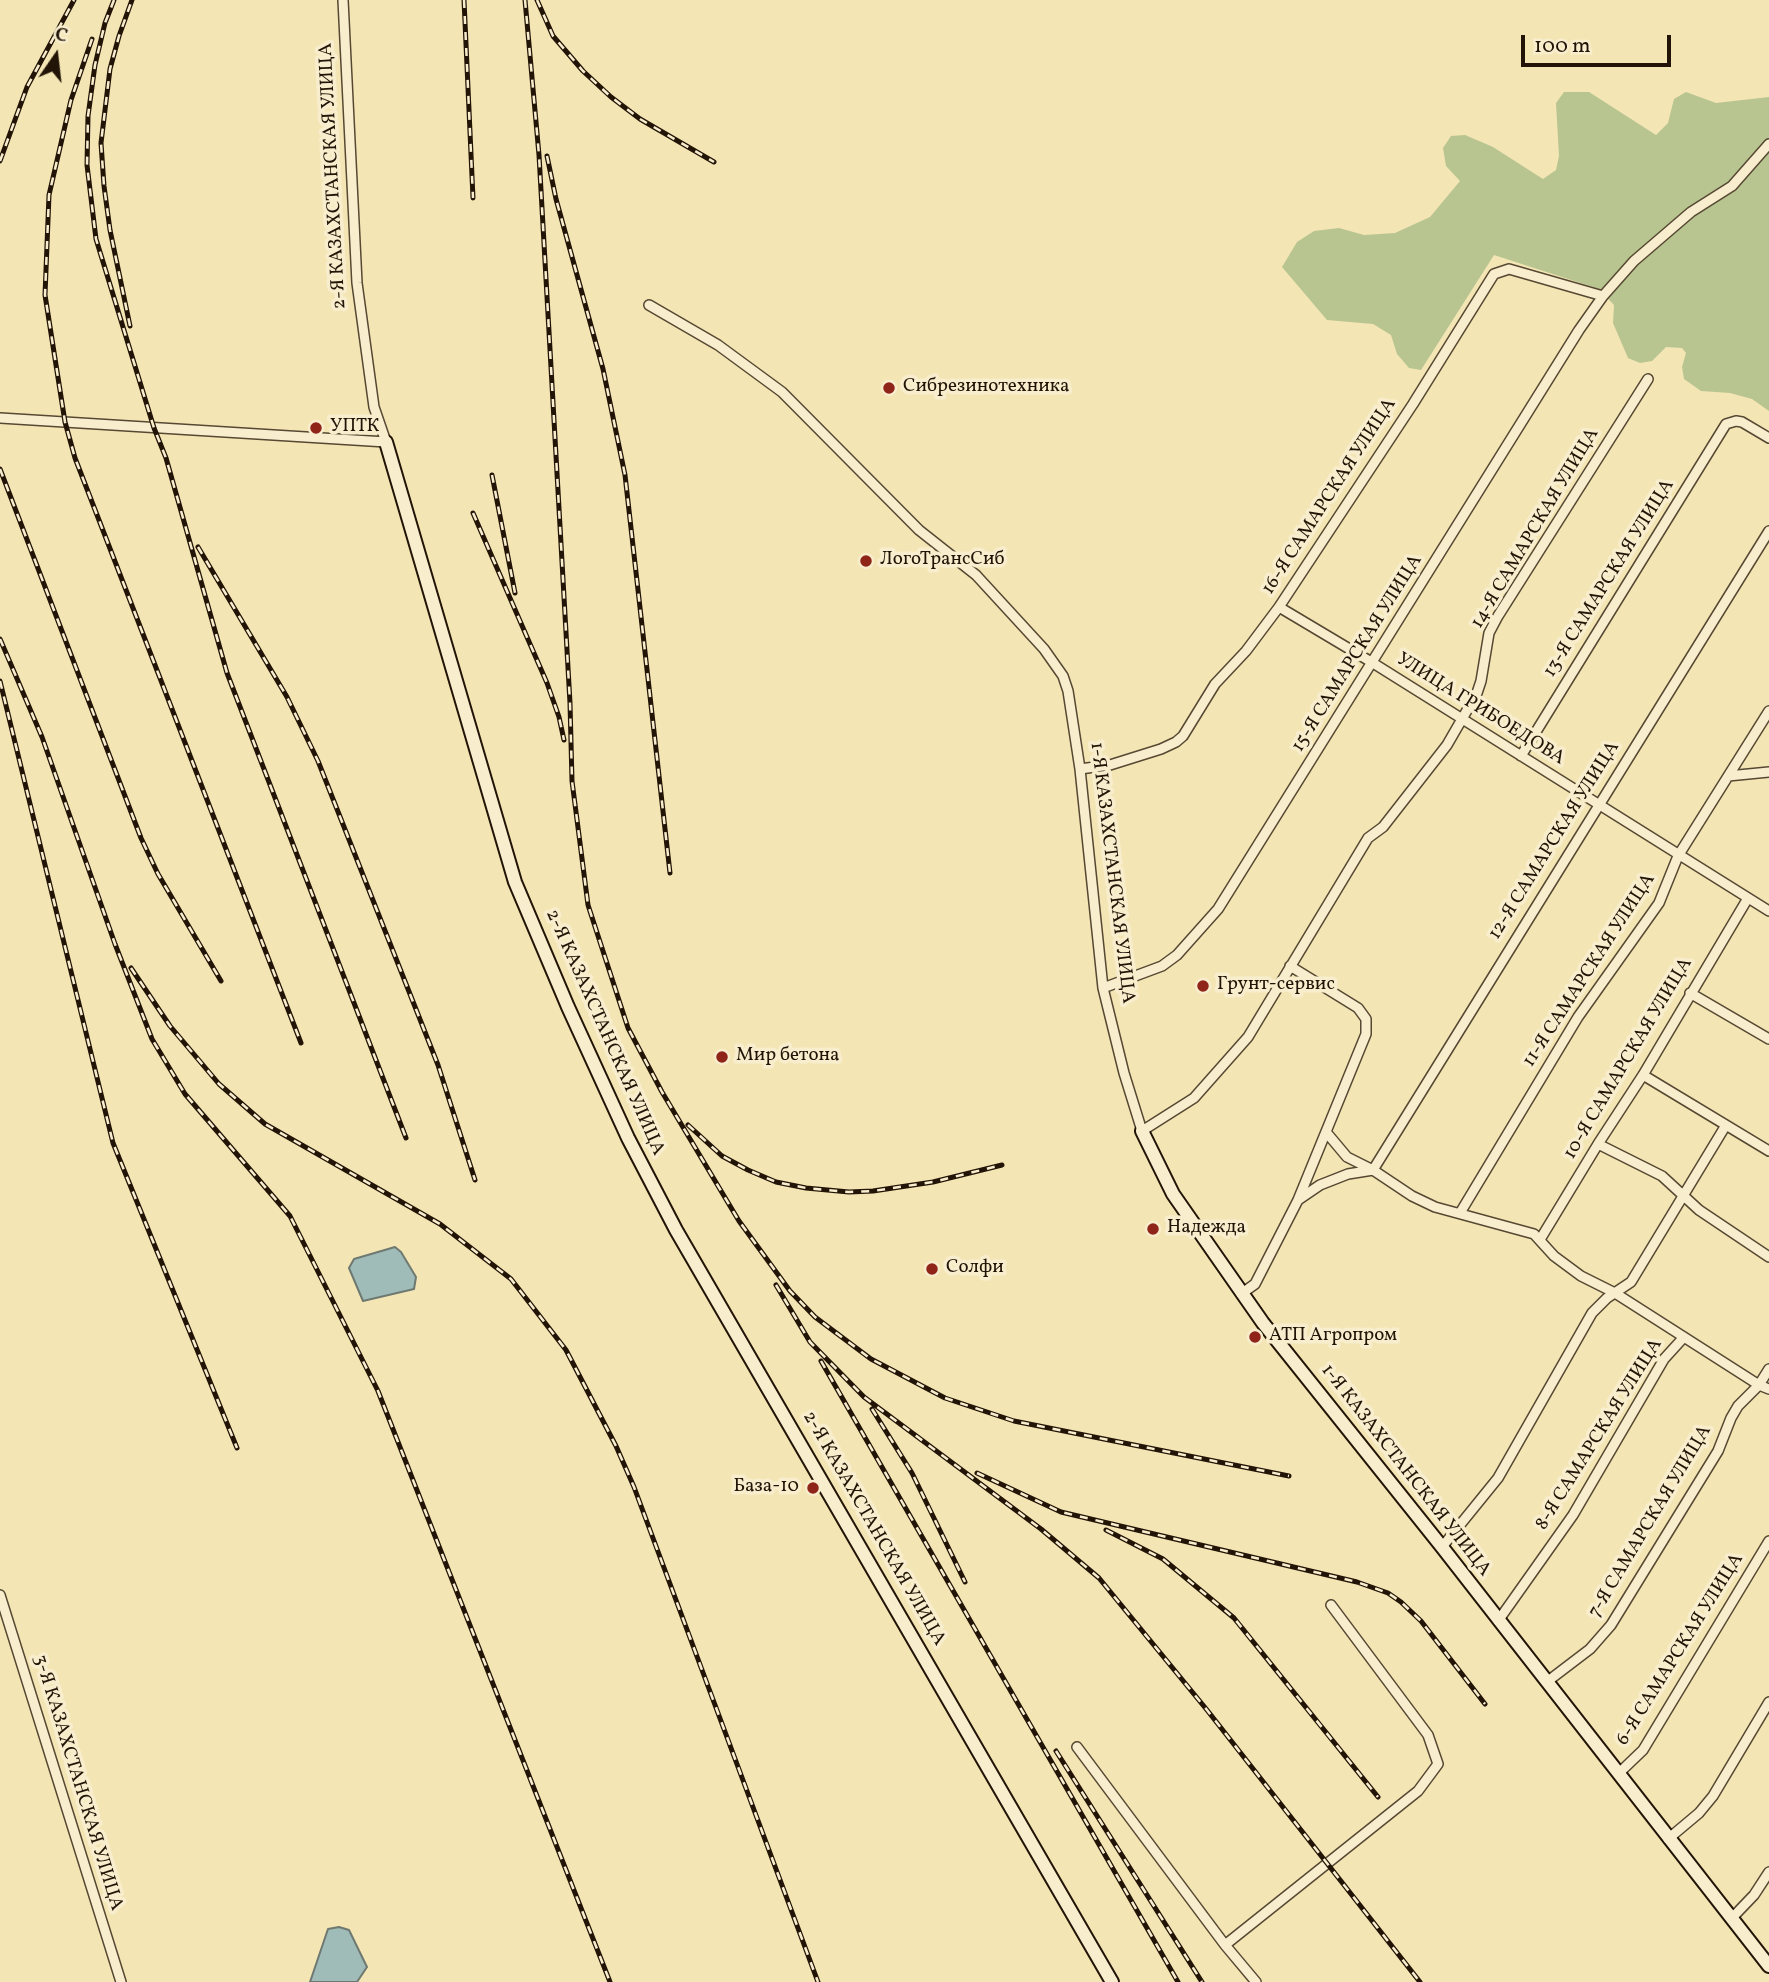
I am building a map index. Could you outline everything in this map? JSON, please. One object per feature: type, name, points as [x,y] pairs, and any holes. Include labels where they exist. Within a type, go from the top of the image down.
[{"type":"street","name":"2-Я КАЗАХСТАНСКАЯ УЛИЦА","points":[[343,0],[356,282],[374,407],[515,882],[628,1138],[676,1230],[993,1772],[1112,1982]]},
{"type":"street","name":"15-Я САМАРСКАЯ УЛИЦА","points":[[1103,988],[1163,966],[1177,955],[1218,909],[1579,330],[1603,296],[1634,261],[1692,212],[1732,186],[1769,144]]},
{"type":"street","name":"16-Я САМАРСКАЯ УЛИЦА","points":[[1080,769],[1110,765],[1176,742],[1183,736],[1215,684],[1246,651],[1279,607],[1406,415],[1494,274],[1509,269],[1603,296]]},
{"type":"street","name":"1-Я КАЗАХСТАНСКАЯ УЛИЦА","points":[[649,305],[718,345],[782,392],[919,530],[976,575],[1044,649],[1063,676],[1068,691],[1080,769],[1103,988],[1124,1073],[1142,1131],[1173,1194],[1241,1294],[1548,1681],[1769,1966]]},
{"type":"street","name":"14-Я САМАРСКАЯ УЛИЦА","points":[[1142,1131],[1194,1098],[1248,1037],[1368,838],[1383,827],[1447,745],[1463,720],[1481,681],[1489,633],[1498,616],[1648,379]]},
{"type":"street","points":[[0,418],[386,442]]},
{"type":"street","name":"13-Я САМАРСКАЯ УЛИЦА","points":[[1521,756],[1721,431],[1730,421],[1742,422],[1769,438]]},
{"type":"street","name":"12-Я САМАРСКАЯ УЛИЦА","points":[[1373,1170],[1769,531]]},
{"type":"street","name":"УЛИЦА ГРИБОЕДОВА","points":[[1279,607],[1769,911]]},
{"type":"street","name":"11-Я САМАРСКАЯ УЛИЦА","points":[[1460,1213],[1578,1017],[1659,903],[1678,856],[1769,711]]},
{"type":"street","points":[[1728,776],[1769,772]]},
{"type":"street","name":"10-Я САМАРСКАЯ УЛИЦА","points":[[1541,1238],[1643,1075],[1748,898]]},
{"type":"street","points":[[1241,1294],[1255,1284],[1298,1200],[1366,1034],[1366,1019],[1358,1008],[1290,966]]},
{"type":"street","points":[[1690,993],[1769,1039]]},
{"type":"street","points":[[1643,1075],[1769,1151]]},
{"type":"street","points":[[1442,1547],[1499,1478],[1592,1313],[1631,1282],[1727,1125]]},
{"type":"street","points":[[1326,1132],[1347,1157],[1373,1170],[1412,1196],[1435,1206],[1525,1230],[1541,1238],[1554,1256],[1581,1276],[1615,1293],[1769,1389]]},
{"type":"street","points":[[1598,1144],[1662,1176],[1699,1210],[1769,1258]]},
{"type":"street","points":[[1298,1200],[1320,1185],[1348,1174],[1373,1170]]},
{"type":"street","name":"8-Я САМАРСКАЯ УЛИЦА","points":[[1498,1621],[1573,1515],[1664,1359],[1684,1337]]},
{"type":"street","name":"7-Я САМАРСКАЯ УЛИЦА","points":[[1548,1681],[1590,1649],[1606,1632],[1718,1451],[1738,1406],[1759,1385],[1769,1369]]},
{"type":"street","name":"6-Я САМАРСКАЯ УЛИЦА","points":[[1618,1774],[1643,1749],[1769,1541]]},
{"type":"street","name":"3-Я КАЗАХСТАНСКАЯ УЛИЦА","points":[[0,1595],[121,1982]]},
{"type":"street","points":[[1225,1945],[1418,1791],[1438,1764],[1428,1735],[1331,1605]]},
{"type":"street","points":[[1668,1839],[1685,1827],[1713,1796],[1769,1702]]},
{"type":"street","points":[[1077,1747],[1225,1945],[1256,1982]]},
{"type":"street","points":[[1731,1919],[1754,1895],[1769,1872]]},
{"type":"green space","points":[[1564,92],[1589,92],[1656,135],[1668,123],[1674,99],[1686,92],[1716,103],[1769,97],[1769,411],[1752,399],[1730,393],[1701,391],[1684,379],[1682,367],[1686,353],[1682,348],[1666,347],[1652,361],[1640,363],[1628,358],[1613,323],[1614,305],[1599,289],[1494,255],[1421,370],[1409,368],[1397,354],[1391,335],[1373,324],[1327,320],[1282,267],[1297,242],[1314,231],[1339,228],[1364,235],[1395,233],[1430,217],[1460,181],[1446,166],[1443,148],[1451,136],[1465,135],[1493,147],[1543,179],[1556,170],[1559,156],[1556,103]]},
{"type":"water","points":[[395,1247],[416,1277],[414,1289],[363,1301],[349,1268],[354,1259]]},
{"type":"water","points":[[339,1927],[349,1930],[367,1967],[357,1982],[310,1982],[328,1929]]},
{"type":"railway","points":[[0,161],[27,87],[74,0]]},
{"type":"railway","points":[[114,0],[105,23],[95,65],[88,116],[87,165],[96,239],[154,428],[166,458],[227,673],[406,1138]]},
{"type":"railway","points":[[130,326],[110,230],[101,143],[110,69],[132,0]]},
{"type":"railway","points":[[464,0],[473,198]]},
{"type":"railway","points":[[525,0],[539,155],[570,703],[572,781],[588,905],[628,1028],[662,1092],[739,1221],[790,1291],[815,1317],[871,1359],[945,1398],[1014,1421],[1289,1476]]},
{"type":"railway","points":[[537,0],[553,36],[583,71],[611,97],[640,119],[714,162]]},
{"type":"railway","points":[[92,39],[71,100],[49,195],[45,295],[65,422],[75,458],[301,1043]]},
{"type":"railway","points":[[547,156],[556,199],[603,369],[625,475],[670,873]]},
{"type":"railway","points":[[0,469],[141,838],[158,874],[221,981]]},
{"type":"railway","points":[[492,475],[515,593]]},
{"type":"railway","points":[[473,513],[547,683],[564,740]]},
{"type":"railway","points":[[198,547],[287,697],[318,761],[438,1065],[475,1180]]},
{"type":"railway","points":[[0,639],[42,737],[115,944],[152,1039],[185,1094],[290,1216],[378,1391],[610,1982]]},
{"type":"railway","points":[[0,681],[113,1143],[237,1448]]},
{"type":"railway","points":[[131,968],[170,1026],[219,1084],[265,1124],[440,1224],[511,1279],[566,1350],[616,1446],[634,1487],[818,1982]]},
{"type":"railway","points":[[688,1125],[722,1156],[748,1170],[776,1182],[806,1188],[873,1191],[933,1182],[1002,1165]]},
{"type":"railway","points":[[776,1285],[810,1342],[864,1397],[1041,1529],[1099,1578],[1207,1710],[1420,1982]]},
{"type":"railway","points":[[821,1361],[1178,1982]]},
{"type":"railway","points":[[872,1409],[912,1473],[965,1582]]},
{"type":"railway","points":[[977,1473],[1061,1512],[1357,1582],[1388,1593],[1421,1621],[1485,1704]]},
{"type":"railway","points":[[1106,1530],[1163,1559],[1234,1618],[1378,1797]]},
{"type":"railway","points":[[1056,1751],[1202,1982]]},
{"type":"place","name":"Сибрезинотехника","points":[[889,388]]},
{"type":"place","name":"УПТК","points":[[316,428]]},
{"type":"place","name":"ЛогоТрансСиб","points":[[866,561]]},
{"type":"place","name":"Грунт-сервис","points":[[1203,986]]},
{"type":"place","name":"Мир бетона","points":[[722,1057]]},
{"type":"place","name":"Надежда","points":[[1153,1229]]},
{"type":"place","name":"Солфи","points":[[932,1269]]},
{"type":"place","name":"АТП Агропром","points":[[1255,1337]]},
{"type":"place","name":"База-10","points":[[813,1488]]}]
